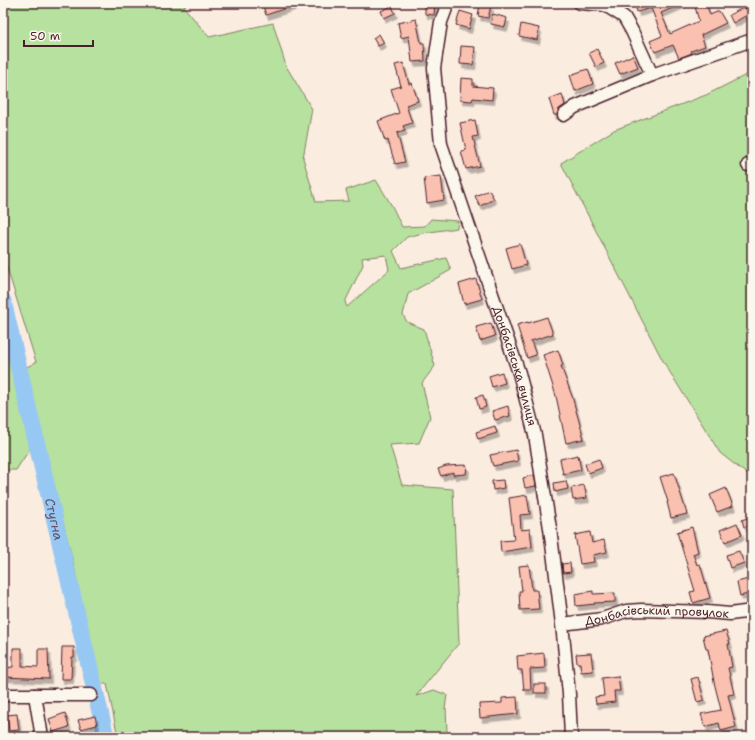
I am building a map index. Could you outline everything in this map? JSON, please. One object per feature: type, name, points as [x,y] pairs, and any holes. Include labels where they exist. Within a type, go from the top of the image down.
[{"type":"street","name":"Донбасівська вулиця","points":[[448,3],[441,22],[434,68],[441,144],[519,373],[535,434],[550,528],[562,624],[569,694],[571,737]]},
{"type":"street","points":[[580,3],[607,4],[624,17],[652,75]]},
{"type":"street","points":[[564,115],[575,108],[652,75],[752,40]]},
{"type":"street","name":"Донбасівський провулок","points":[[562,624],[602,619],[626,611],[641,610],[730,614],[752,612]]},
{"type":"street","points":[[3,695],[91,695]]},
{"type":"street","points":[[35,695],[42,737]]},
{"type":"green space","points":[[3,3],[189,3],[184,7],[209,37],[273,23],[286,66],[312,109],[303,158],[316,202],[349,201],[346,190],[376,180],[392,206],[402,227],[425,226],[431,219],[458,221],[457,228],[407,237],[393,251],[401,268],[446,258],[451,270],[408,294],[403,315],[407,322],[424,329],[435,366],[422,383],[430,417],[419,443],[390,445],[402,485],[453,489],[459,643],[416,696],[434,690],[447,695],[445,709],[446,708],[447,731],[443,737],[118,737],[107,684],[98,684],[74,566],[25,368],[36,362],[3,255]],"holes":[[[386,255],[389,270],[347,307],[345,302],[363,265],[362,258]]]},
{"type":"green space","points":[[752,72],[752,478],[720,453],[663,361],[561,163],[614,130],[706,95]]},
{"type":"green space","points":[[3,330],[5,332],[31,447],[16,470],[3,470]]},
{"type":"building","points":[[262,3],[298,3],[298,4],[266,15]]},
{"type":"building","points":[[425,3],[435,3],[434,15],[425,14]]},
{"type":"building","points":[[635,3],[684,3],[661,13],[670,34],[699,21],[694,3],[706,3],[710,15],[719,11],[726,23],[701,35],[705,46],[691,51],[692,53],[679,58],[673,45],[655,52],[650,41],[662,36],[651,8],[637,12]]},
{"type":"building","points":[[480,4],[491,6],[488,18],[478,16]]},
{"type":"building","points":[[392,6],[395,13],[384,18],[381,11]]},
{"type":"building","points":[[745,7],[749,14],[733,23],[729,15]]},
{"type":"building","points":[[460,11],[473,15],[469,29],[456,25]]},
{"type":"building","points":[[493,14],[507,18],[505,27],[491,24]]},
{"type":"building","points":[[416,19],[421,43],[424,43],[425,61],[412,62],[409,36],[401,38],[398,23]]},
{"type":"building","points":[[521,24],[539,28],[537,40],[519,36]]},
{"type":"building","points":[[379,34],[384,43],[378,46],[373,38]]},
{"type":"building","points":[[461,46],[475,47],[473,65],[460,64]]},
{"type":"building","points":[[597,49],[604,63],[596,67],[589,53]]},
{"type":"building","points":[[633,55],[638,67],[620,74],[615,63]]},
{"type":"building","points":[[403,63],[409,84],[412,83],[418,101],[406,105],[412,123],[403,126],[405,131],[397,133],[405,162],[395,164],[388,140],[385,141],[378,121],[399,113],[391,89],[401,86],[395,65]]},
{"type":"building","points":[[588,69],[593,84],[575,91],[570,75]]},
{"type":"building","points":[[461,78],[473,79],[473,86],[493,88],[492,100],[473,98],[472,101],[460,100]]},
{"type":"building","points":[[562,94],[565,105],[559,109],[557,115],[554,115],[549,99]]},
{"type":"building","points":[[475,120],[478,136],[473,137],[480,166],[466,169],[461,151],[466,150],[460,123]]},
{"type":"building","points":[[441,176],[444,200],[427,203],[424,178]]},
{"type":"building","points":[[489,190],[494,199],[480,206],[475,196]]},
{"type":"building","points":[[520,244],[526,265],[512,269],[506,248]]},
{"type":"building","points":[[476,279],[482,299],[464,304],[459,284]]},
{"type":"building","points":[[547,317],[553,334],[531,341],[536,355],[527,358],[517,325]]},
{"type":"building","points":[[491,323],[495,336],[480,341],[476,327]]},
{"type":"building","points":[[558,350],[563,365],[561,366],[572,396],[584,439],[566,443],[556,396],[543,355]]},
{"type":"building","points":[[502,372],[505,383],[492,387],[489,376]]},
{"type":"building","points":[[483,395],[486,407],[479,409],[476,397]]},
{"type":"building","points":[[508,406],[510,416],[495,420],[492,411]]},
{"type":"building","points":[[495,426],[497,433],[478,439],[476,432]]},
{"type":"building","points":[[516,450],[518,461],[493,466],[490,455]]},
{"type":"building","points":[[578,455],[581,470],[563,474],[560,459]]},
{"type":"building","points":[[599,459],[602,468],[588,473],[585,464]]},
{"type":"building","points":[[446,466],[467,466],[466,474],[453,475],[453,472],[441,476],[438,469]]},
{"type":"building","points":[[674,473],[687,514],[671,518],[668,502],[660,477]]},
{"type":"building","points":[[534,475],[536,486],[525,488],[523,478]]},
{"type":"building","points":[[503,480],[504,488],[493,490],[492,481]]},
{"type":"building","points":[[566,481],[568,489],[555,492],[554,483]]},
{"type":"building","points":[[584,485],[587,498],[573,500],[571,488]]},
{"type":"building","points":[[726,488],[733,506],[717,512],[710,495]]},
{"type":"building","points":[[527,495],[530,514],[520,515],[521,530],[530,529],[532,547],[501,552],[500,541],[514,540],[509,498]]},
{"type":"building","points":[[752,516],[752,525],[744,527],[742,520]]},
{"type":"building","points":[[737,523],[742,535],[725,542],[720,530]]},
{"type":"building","points":[[692,527],[698,552],[693,554],[697,565],[700,564],[710,598],[693,603],[690,592],[695,591],[677,532]]},
{"type":"building","points":[[590,532],[592,543],[604,540],[607,552],[593,555],[594,562],[580,564],[575,535]]},
{"type":"building","points":[[739,551],[744,563],[730,568],[726,555]]},
{"type":"building","points":[[570,563],[571,572],[563,573],[562,564]]},
{"type":"building","points":[[529,565],[532,590],[537,590],[539,609],[520,610],[519,591],[522,591],[519,566]]},
{"type":"building","points":[[752,578],[752,593],[740,596],[737,582]]},
{"type":"building","points":[[593,591],[593,594],[615,593],[615,602],[576,606],[575,594]]},
{"type":"building","points":[[726,631],[730,644],[728,644],[732,667],[728,668],[734,694],[728,695],[736,727],[721,731],[719,723],[705,727],[701,714],[721,710],[708,649],[706,649],[703,636]]},
{"type":"building","points":[[62,647],[74,647],[71,679],[61,679]]},
{"type":"building","points":[[13,648],[22,648],[22,666],[38,667],[38,649],[48,649],[49,679],[4,677],[3,668],[13,667]]},
{"type":"building","points":[[544,653],[545,668],[530,669],[531,690],[524,690],[522,670],[518,670],[517,656]]},
{"type":"building","points":[[591,653],[593,671],[581,672],[580,663],[577,663],[576,654]]},
{"type":"building","points":[[618,676],[620,691],[614,691],[615,702],[596,704],[595,697],[604,696],[602,678]]},
{"type":"building","points":[[698,677],[704,700],[697,702],[691,679]]},
{"type":"building","points":[[534,684],[546,684],[546,693],[534,693]]},
{"type":"building","points":[[517,697],[518,714],[480,718],[479,704],[502,703],[502,698]]},
{"type":"building","points":[[65,713],[69,727],[53,732],[49,719]]},
{"type":"building","points":[[17,714],[19,730],[9,731],[7,715]]},
{"type":"building","points":[[95,716],[97,725],[81,729],[78,720]]},
{"type":"waterway","name":"Стугна","points":[[3,301],[106,737]]}]
